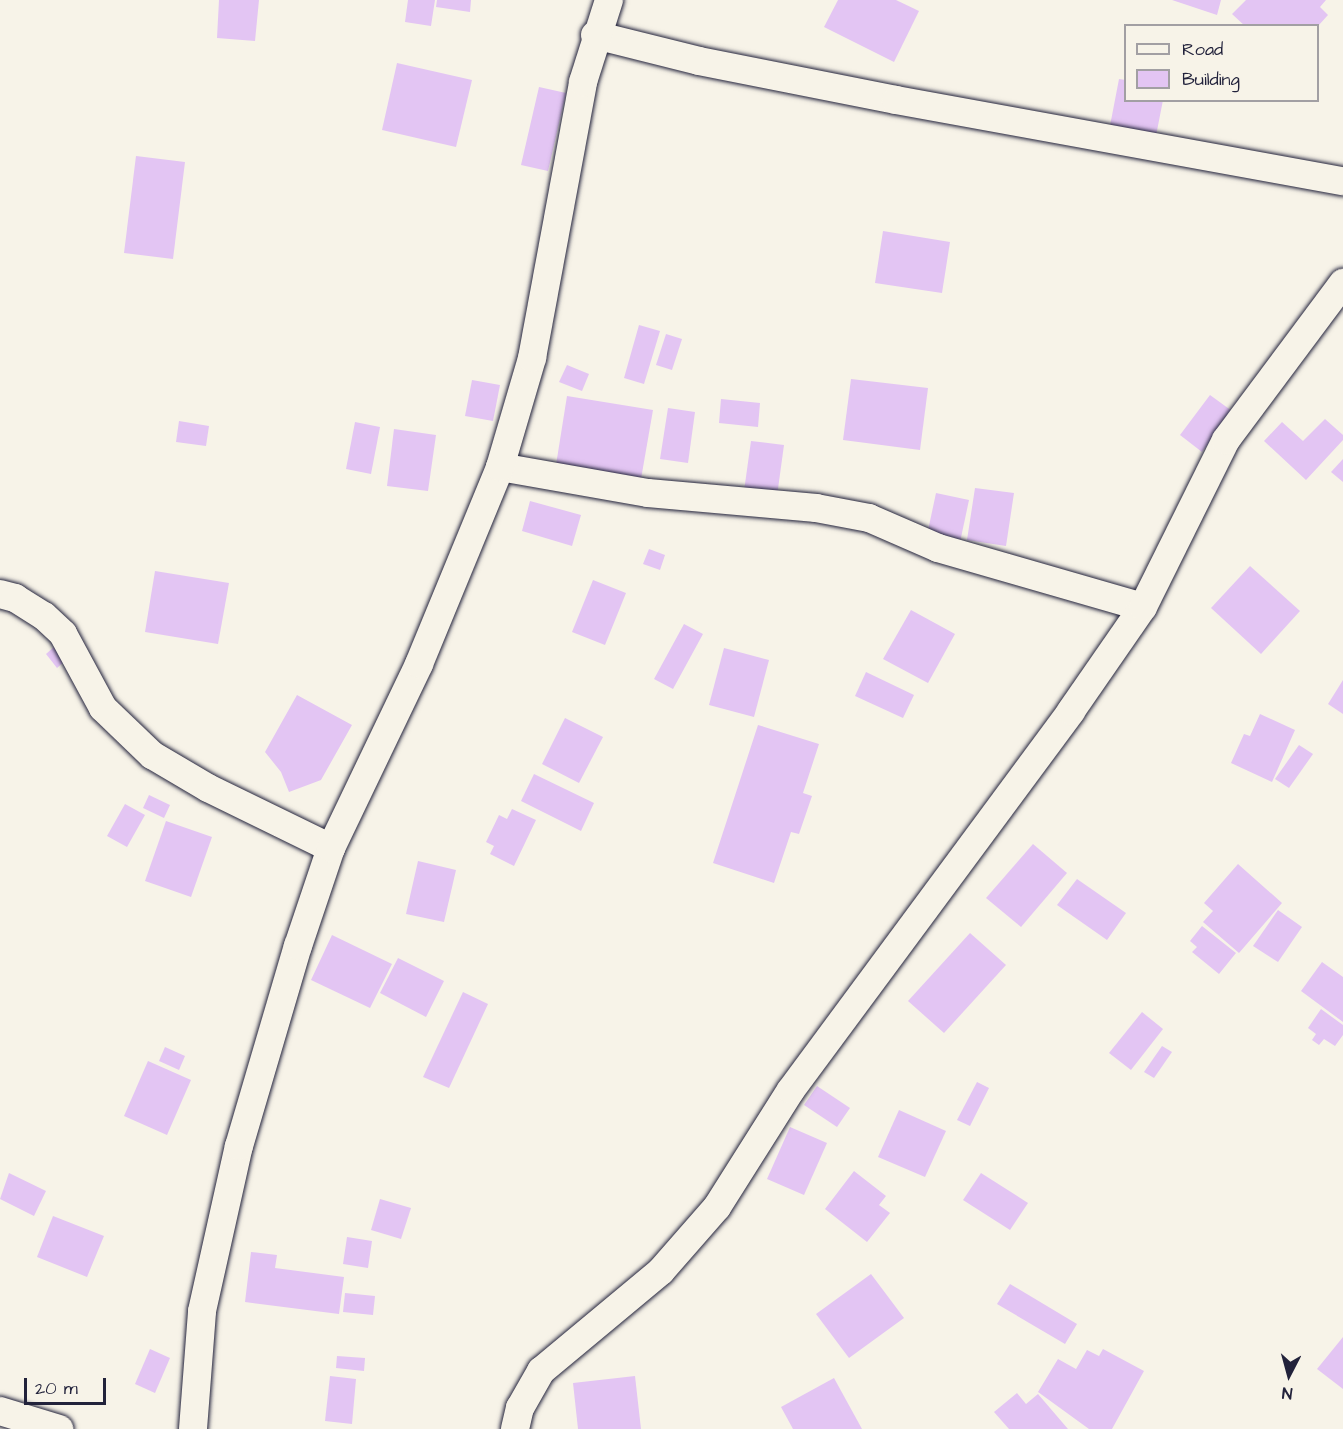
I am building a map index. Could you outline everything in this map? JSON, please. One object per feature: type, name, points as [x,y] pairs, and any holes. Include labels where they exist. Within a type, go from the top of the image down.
[{"type":"street","points":[[193,1429],[202,1311],[238,1146],[331,848],[419,664],[500,467],[532,358],[583,82],[595,35],[609,0]]},
{"type":"street","points":[[595,35],[699,61],[861,94],[1343,181]]},
{"type":"street","points":[[515,1429],[520,1408],[542,1371],[660,1271],[717,1207],[805,1070],[1071,711],[1143,607],[1226,440],[1343,283]]},
{"type":"street","points":[[500,467],[648,493],[816,508],[869,518],[938,548],[1143,607]]},
{"type":"street","points":[[0,594],[15,598],[44,616],[63,634],[103,708],[152,755],[208,788],[331,848]]},
{"type":"street","points":[[0,1411],[59,1429]]},
{"type":"building","points":[[219,0],[259,0],[255,41],[217,38]]},
{"type":"building","points":[[408,0],[435,0],[431,26],[405,22]]},
{"type":"building","points":[[437,0],[471,0],[470,12],[436,7]]},
{"type":"building","points":[[838,0],[896,0],[919,11],[894,62],[824,27]]},
{"type":"building","points":[[1172,0],[1221,0],[1217,15]]},
{"type":"building","points":[[1246,0],[1326,0],[1320,7],[1328,15],[1319,25],[1243,24],[1232,14]]},
{"type":"building","points":[[397,63],[472,80],[456,147],[382,130]]},
{"type":"building","points":[[1119,79],[1124,80],[1124,102],[1163,102],[1155,141],[1109,131]]},
{"type":"building","points":[[539,87],[566,93],[548,171],[521,165]]},
{"type":"building","points":[[136,156],[185,162],[173,259],[124,253]]},
{"type":"building","points":[[883,231],[950,242],[942,293],[875,283]]},
{"type":"building","points":[[639,325],[660,331],[644,384],[624,378]]},
{"type":"building","points":[[666,334],[682,339],[672,370],[656,365]]},
{"type":"building","points":[[567,365],[589,374],[582,391],[559,382]]},
{"type":"building","points":[[851,379],[928,388],[920,450],[843,440]]},
{"type":"building","points":[[472,380],[500,385],[493,421],[465,416]]},
{"type":"building","points":[[1210,395],[1232,411],[1202,452],[1180,435]]},
{"type":"building","points":[[567,396],[653,410],[641,479],[556,465]]},
{"type":"building","points":[[721,399],[760,403],[758,427],[719,423]]},
{"type":"building","points":[[668,408],[695,412],[688,463],[660,459]]},
{"type":"building","points":[[1325,419],[1343,435],[1343,440],[1306,480],[1264,441],[1282,422],[1303,441]]},
{"type":"building","points":[[179,421],[209,426],[206,446],[176,442]]},
{"type":"building","points":[[355,422],[380,427],[371,474],[346,469]]},
{"type":"building","points":[[394,429],[436,435],[428,491],[387,486]]},
{"type":"building","points":[[751,441],[784,445],[777,496],[744,491]]},
{"type":"building","points":[[1343,459],[1343,482],[1331,472]]},
{"type":"building","points":[[975,488],[1014,493],[1006,546],[967,540]]},
{"type":"building","points":[[936,493],[969,500],[959,547],[926,540]]},
{"type":"building","points":[[530,501],[581,515],[572,546],[522,531]]},
{"type":"building","points":[[649,549],[665,555],[660,570],[643,564]]},
{"type":"building","points":[[1250,566],[1300,611],[1261,654],[1211,608]]},
{"type":"building","points":[[155,571],[229,583],[218,644],[145,632]]},
{"type":"building","points":[[593,580],[626,593],[605,645],[572,632]]},
{"type":"building","points":[[911,610],[955,634],[928,683],[883,659]]},
{"type":"building","points":[[684,624],[703,634],[673,689],[654,679]]},
{"type":"building","points":[[55,646],[67,659],[57,668],[46,654]]},
{"type":"building","points":[[724,648],[769,660],[754,717],[709,705]]},
{"type":"building","points":[[866,672],[914,695],[903,718],[855,696]]},
{"type":"building","points":[[1343,680],[1343,714],[1328,704]]},
{"type":"building","points":[[297,695],[352,725],[321,780],[289,792],[281,772],[265,752]]},
{"type":"building","points":[[1260,714],[1295,730],[1272,782],[1231,763],[1244,734],[1250,736]]},
{"type":"building","points":[[565,718],[603,737],[579,783],[542,764]]},
{"type":"building","points":[[758,725],[819,744],[803,793],[812,796],[799,834],[791,832],[774,883],[713,863]]},
{"type":"building","points":[[1299,745],[1313,754],[1289,788],[1275,779]]},
{"type":"building","points":[[534,774],[594,803],[581,831],[521,801]]},
{"type":"building","points":[[149,795],[170,805],[164,818],[143,808]]},
{"type":"building","points":[[125,804],[145,815],[127,847],[107,836]]},
{"type":"building","points":[[512,809],[536,820],[514,866],[490,854],[494,846],[486,842],[499,815],[507,819]]},
{"type":"building","points":[[166,821],[212,837],[191,897],[145,881]]},
{"type":"building","points":[[1033,844],[1067,873],[1021,927],[986,898]]},
{"type":"building","points":[[418,861],[456,870],[444,922],[406,914]]},
{"type":"building","points":[[1238,864],[1282,903],[1239,953],[1203,922],[1213,911],[1204,903]]},
{"type":"building","points":[[1077,879],[1126,913],[1107,940],[1057,905]]},
{"type":"building","points":[[1278,910],[1302,927],[1278,962],[1253,946]]},
{"type":"building","points":[[1202,926],[1236,953],[1219,974],[1192,952],[1197,947],[1190,941]]},
{"type":"building","points":[[970,933],[1006,965],[944,1033],[908,1001]]},
{"type":"building","points":[[332,935],[392,964],[370,1008],[311,980]]},
{"type":"building","points":[[398,958],[444,981],[426,1017],[380,993]]},
{"type":"building","points":[[1322,962],[1343,977],[1343,1022],[1301,991]]},
{"type":"building","points":[[463,992],[488,1004],[449,1088],[423,1077]]},
{"type":"building","points":[[1321,1009],[1343,1025],[1343,1035],[1335,1046],[1324,1039],[1319,1045],[1312,1040],[1316,1034],[1308,1028]]},
{"type":"building","points":[[1142,1012],[1163,1029],[1131,1070],[1109,1053]]},
{"type":"building","points":[[1162,1046],[1172,1052],[1154,1078],[1144,1072]]},
{"type":"building","points":[[165,1047],[185,1056],[179,1070],[159,1061]]},
{"type":"building","points":[[148,1061],[191,1080],[167,1135],[124,1116]]},
{"type":"building","points":[[977,1082],[989,1088],[970,1126],[957,1120]]},
{"type":"building","points":[[817,1086],[850,1108],[837,1127],[804,1105]]},
{"type":"building","points":[[899,1110],[946,1131],[925,1177],[878,1157]]},
{"type":"building","points":[[790,1127],[827,1143],[804,1195],[767,1179]]},
{"type":"building","points":[[854,1171],[886,1196],[879,1205],[890,1213],[867,1242],[825,1209]]},
{"type":"building","points":[[9,1173],[46,1191],[34,1216],[0,1199]]},
{"type":"building","points":[[981,1173],[1028,1203],[1010,1230],[963,1200]]},
{"type":"building","points":[[380,1199],[411,1208],[401,1239],[371,1230]]},
{"type":"building","points":[[53,1216],[104,1236],[87,1277],[37,1257]]},
{"type":"building","points":[[347,1237],[372,1241],[368,1268],[343,1264]]},
{"type":"building","points":[[251,1252],[277,1255],[275,1268],[344,1277],[339,1314],[245,1302]]},
{"type":"building","points":[[871,1274],[904,1318],[849,1358],[816,1314]]},
{"type":"building","points":[[1010,1284],[1077,1324],[1065,1344],[997,1304]]},
{"type":"building","points":[[345,1293],[375,1296],[373,1315],[343,1312]]},
{"type":"building","points":[[1343,1337],[1343,1389],[1317,1369]]},
{"type":"building","points":[[150,1349],[170,1358],[155,1393],[135,1384]]},
{"type":"building","points":[[1103,1349],[1144,1371],[1112,1429],[1089,1429],[1038,1392],[1058,1359],[1076,1369],[1087,1350],[1099,1356]]},
{"type":"building","points":[[337,1356],[365,1358],[364,1371],[336,1368]]},
{"type":"building","points":[[330,1376],[356,1379],[352,1424],[325,1421]]},
{"type":"building","points":[[635,1376],[641,1429],[578,1429],[573,1383]]},
{"type":"building","points":[[834,1378],[862,1429],[793,1429],[781,1407]]},
{"type":"building","points":[[1017,1393],[1026,1404],[1038,1394],[1068,1429],[1009,1429],[994,1412]]}]
